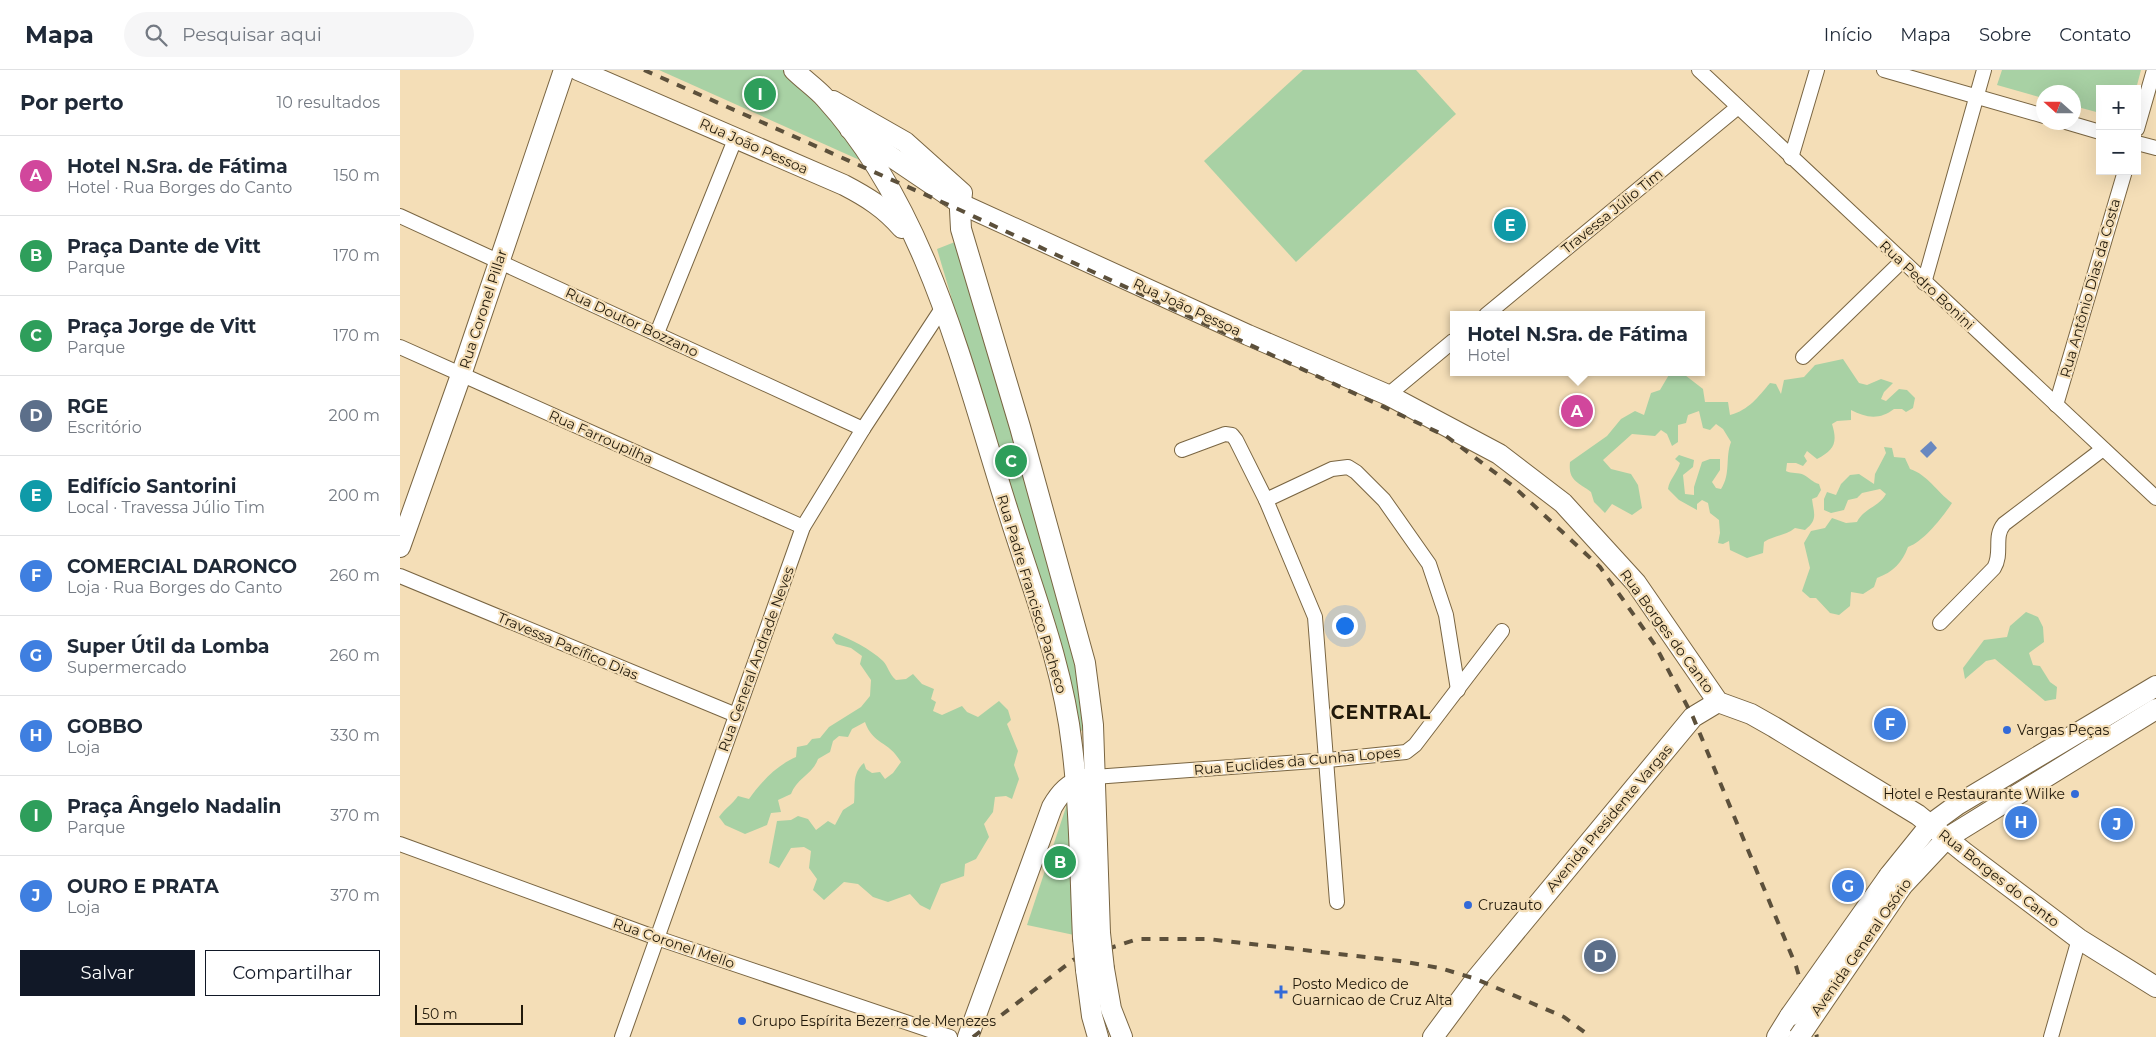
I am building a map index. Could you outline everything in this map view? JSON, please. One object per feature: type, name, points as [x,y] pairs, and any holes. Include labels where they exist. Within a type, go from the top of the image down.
[{"type":"main road","name":"Rua Coronel Pillar","points":[[400,547],[461,375],[564,70]]},
{"type":"main road","name":"Rua João Pessoa","points":[[578,70],[844,185],[874,201],[888,212],[916,244]]},
{"type":"main road","name":"Rua Padre Francisco Pacheco","points":[[794,70],[824,97],[850,129],[883,178],[916,244],[943,307],[1057,666],[1072,746],[1084,779]]},
{"type":"main road","name":"Rua Padre Francisco Pacheco","points":[[824,97],[905,142],[961,198],[961,229],[1020,427],[1085,663],[1093,725],[1084,779],[1091,935],[1095,969]]},
{"type":"main road","points":[[850,129],[872,122]]},
{"type":"main road","name":"Rua Padre Francisco Pacheco","points":[[850,129],[961,198]]},
{"type":"main road","name":"Rua João Pessoa","points":[[961,198],[988,215],[1248,335],[1388,395]]},
{"type":"main road","name":"Rua Borges do Canto","points":[[1388,395],[1500,454],[1563,504],[1636,583],[1718,702],[1751,714],[1774,727],[1931,824],[2079,940],[2156,987]]},
{"type":"main road","points":[[1057,666],[1085,663]]},
{"type":"main road","name":"Avenida General Osório","points":[[1799,1037],[1931,824],[1957,806],[2156,686]]},
{"type":"main road","name":"Avenida Presidente Vargas","points":[[1432,1037],[1476,979],[1693,717],[1718,702]]},
{"type":"main road","name":"Avenida General Osório","points":[[1777,1037],[1790,1016],[1895,881],[1947,838],[2156,709]]},
{"type":"main road","points":[[968,1037],[1052,807],[1059,794],[1084,779]]},
{"type":"main road","points":[[1095,969],[1122,1037]]},
{"type":"main road","points":[[1095,969],[1092,1016],[1098,1037]]},
{"type":"main road","points":[[1092,1016],[1111,1009]]},
{"type":"street","name":"Rua Pedro Bonini","points":[[1699,70],[1924,283],[2156,498]]},
{"type":"street","points":[[1791,158],[1817,70]]},
{"type":"street","points":[[1884,70],[2036,114]]},
{"type":"street","points":[[1924,283],[1984,70]]},
{"type":"street","points":[[2141,115],[2154,70]]},
{"type":"street","name":"Travessa Júlio Tim","points":[[1491,311],[1738,107]]},
{"type":"street","points":[[2081,126],[2096,131]]},
{"type":"street","points":[[657,333],[736,137]]},
{"type":"street","points":[[2141,144],[2156,148]]},
{"type":"street","name":"Rua Antônio Dias da Costa","points":[[2056,405],[2124,175]]},
{"type":"street","name":"Rua Doutor Bozzano","points":[[400,216],[862,429]]},
{"type":"street","points":[[1802,357],[1902,261]]},
{"type":"street","name":"Rua General Andrade Neves","points":[[622,1037],[803,527],[862,429],[943,307]]},
{"type":"street","points":[[1388,395],[1450,343]]},
{"type":"street","name":"Rua Farroupilha","points":[[400,347],[803,527]]},
{"type":"street","points":[[1182,450],[1225,434],[1232,435],[1236,440],[1266,500],[1315,617],[1328,760],[1337,902]]},
{"type":"street","points":[[1940,623],[1994,568],[1999,559],[1998,537],[2004,524],[2103,449]]},
{"type":"street","points":[[1266,500],[1332,469],[1348,467],[1356,472],[1384,500],[1429,564],[1446,615],[1458,690]]},
{"type":"street","name":"Travessa Pacífico Dias","points":[[400,576],[736,715]]},
{"type":"street","name":"Rua Euclides da Cunha Lopes","points":[[1084,779],[1406,752],[1415,745],[1502,631]]},
{"type":"street","name":"Rua Coronel Mello","points":[[400,844],[657,938],[950,1037]]},
{"type":"street","points":[[2051,1037],[2079,940]]},
{"type":"green space","points":[[659,70],[784,70],[831,118],[864,162]]},
{"type":"green space","points":[[1303,70],[1416,70],[1456,114],[1296,262],[1204,161]]},
{"type":"green space","points":[[2002,70],[2141,70],[2137,85],[2096,85],[2096,112],[2081,108],[2081,85],[2036,85],[2036,96],[1997,85]]},
{"type":"green space","points":[[960,240],[1083,672],[1090,729],[1080,731],[937,249]]},
{"type":"green space","points":[[1843,359],[1859,383],[1867,385],[1881,379],[1893,383],[1884,392],[1881,399],[1886,401],[1899,389],[1907,390],[1915,398],[1913,408],[1906,412],[1902,409],[1894,409],[1889,413],[1873,417],[1851,410],[1851,420],[1837,421],[1832,424],[1835,436],[1831,449],[1817,459],[1807,451],[1804,456],[1807,461],[1803,466],[1796,463],[1787,463],[1786,471],[1802,474],[1819,484],[1821,490],[1817,497],[1812,499],[1813,520],[1805,530],[1795,528],[1764,542],[1763,553],[1747,558],[1730,550],[1729,541],[1723,544],[1718,543],[1720,533],[1719,520],[1710,513],[1708,503],[1702,500],[1697,504],[1697,510],[1679,500],[1668,489],[1680,463],[1675,459],[1679,455],[1694,460],[1693,467],[1683,475],[1685,494],[1694,495],[1694,487],[1702,462],[1710,459],[1720,459],[1720,470],[1712,482],[1716,488],[1721,489],[1726,478],[1731,442],[1723,429],[1716,424],[1710,430],[1703,428],[1699,411],[1688,415],[1686,423],[1678,425],[1678,442],[1672,446],[1667,434],[1661,430],[1655,436],[1632,434],[1603,460],[1611,469],[1631,474],[1638,485],[1642,508],[1632,515],[1612,504],[1605,513],[1594,502],[1591,492],[1572,477],[1570,462],[1607,436],[1621,419],[1635,411],[1644,415],[1651,393],[1660,390],[1668,376],[1686,376],[1703,389],[1705,402],[1728,402],[1730,415],[1748,406],[1770,383],[1776,384],[1781,394],[1784,380],[1804,377],[1815,365]]},
{"type":"green space","points":[[1884,447],[1892,448],[1894,457],[1905,458],[1910,469],[1927,479],[1952,503],[1938,522],[1920,540],[1908,547],[1903,558],[1896,566],[1888,573],[1877,578],[1874,587],[1863,594],[1851,592],[1850,606],[1839,615],[1830,613],[1816,598],[1810,598],[1802,591],[1810,568],[1804,543],[1811,531],[1825,528],[1832,518],[1846,523],[1857,522],[1860,517],[1880,502],[1886,494],[1880,489],[1862,493],[1857,498],[1848,500],[1844,510],[1831,513],[1824,510],[1824,499],[1827,492],[1836,495],[1841,484],[1850,475],[1859,474],[1874,484],[1875,474],[1886,453]]},
{"type":"green space","points":[[2026,612],[2038,617],[2043,627],[2044,642],[2029,653],[2033,665],[2040,666],[2050,682],[2057,687],[2056,699],[2045,701],[1995,659],[1986,661],[1965,679],[1963,668],[1984,640],[2007,637],[2010,626]]},
{"type":"green space","points":[[835,633],[848,638],[878,656],[896,680],[906,679],[913,674],[922,684],[934,689],[931,699],[936,702],[933,711],[942,715],[962,706],[967,712],[978,717],[999,701],[1008,710],[1011,720],[1007,724],[1018,751],[1014,765],[1019,779],[1012,799],[1006,796],[995,797],[993,812],[984,824],[989,837],[976,859],[965,864],[964,876],[941,884],[930,910],[920,905],[910,894],[888,902],[873,897],[858,884],[844,882],[824,900],[813,890],[817,879],[809,868],[811,851],[804,847],[791,848],[779,868],[769,863],[777,821],[791,820],[798,816],[808,819],[816,830],[828,821],[835,825],[843,810],[854,803],[857,772],[864,763],[866,769],[872,773],[880,772],[885,779],[893,773],[901,762],[891,750],[872,735],[865,722],[852,729],[848,737],[839,736],[833,741],[830,752],[818,759],[791,794],[778,800],[781,812],[771,813],[767,825],[745,834],[725,825],[719,817],[738,796],[749,799],[770,775],[789,760],[796,757],[797,747],[807,745],[812,739],[820,738],[829,727],[861,707],[870,696],[871,680],[860,664],[862,656],[851,648],[836,644],[832,638]]},
{"type":"green space","points":[[1069,798],[1074,935],[1027,925]]},
{"type":"water","points":[[1931,441],[1937,448],[1927,458],[1920,451]]},
{"type":"railway","points":[[644,70],[960,210],[1446,436],[1513,486],[1600,567],[1655,645],[1693,717],[1796,966],[1817,1037]]},
{"type":"railway","points":[[973,1037],[1073,960],[1138,939],[1208,939],[1400,961],[1440,968],[1476,979],[1564,1017],[1591,1037]]},
{"type":"place","name":"Praça Ângelo Nadalin","points":[[760,94]]},
{"type":"place","name":"Edifício Santorini","points":[[1510,225]]},
{"type":"place","name":"Hotel N.Sra. de Fátima","points":[[1577,411]]},
{"type":"place","name":"Praça Jorge de Vitt","points":[[1011,461]]},
{"type":"place","name":"COMERCIAL DARONCO","points":[[1890,724]]},
{"type":"place","name":"Vargas Peças","points":[[2007,730]]},
{"type":"place","name":"Hotel e Restaurante Wilke","points":[[2075,794]]},
{"type":"place","name":"GOBBO","points":[[2021,822]]},
{"type":"place","name":"OURO E PRATA","points":[[2117,824]]},
{"type":"place","name":"Praça Dante de Vitt","points":[[1060,862]]},
{"type":"place","name":"Super Útil da Lomba","points":[[1848,886]]},
{"type":"place","name":"Cruzauto","points":[[1468,905]]},
{"type":"place","name":"RGE","points":[[1600,956]]},
{"type":"place","name":"Posto Medico de Guarnicao de Cruz Alta","points":[[1281,992]]},
{"type":"place","name":"Grupo Espírita Bezerra de Menezes","points":[[742,1021]]},
{"type":"district","name":"CENTRAL","points":[[1381,712]]}]
